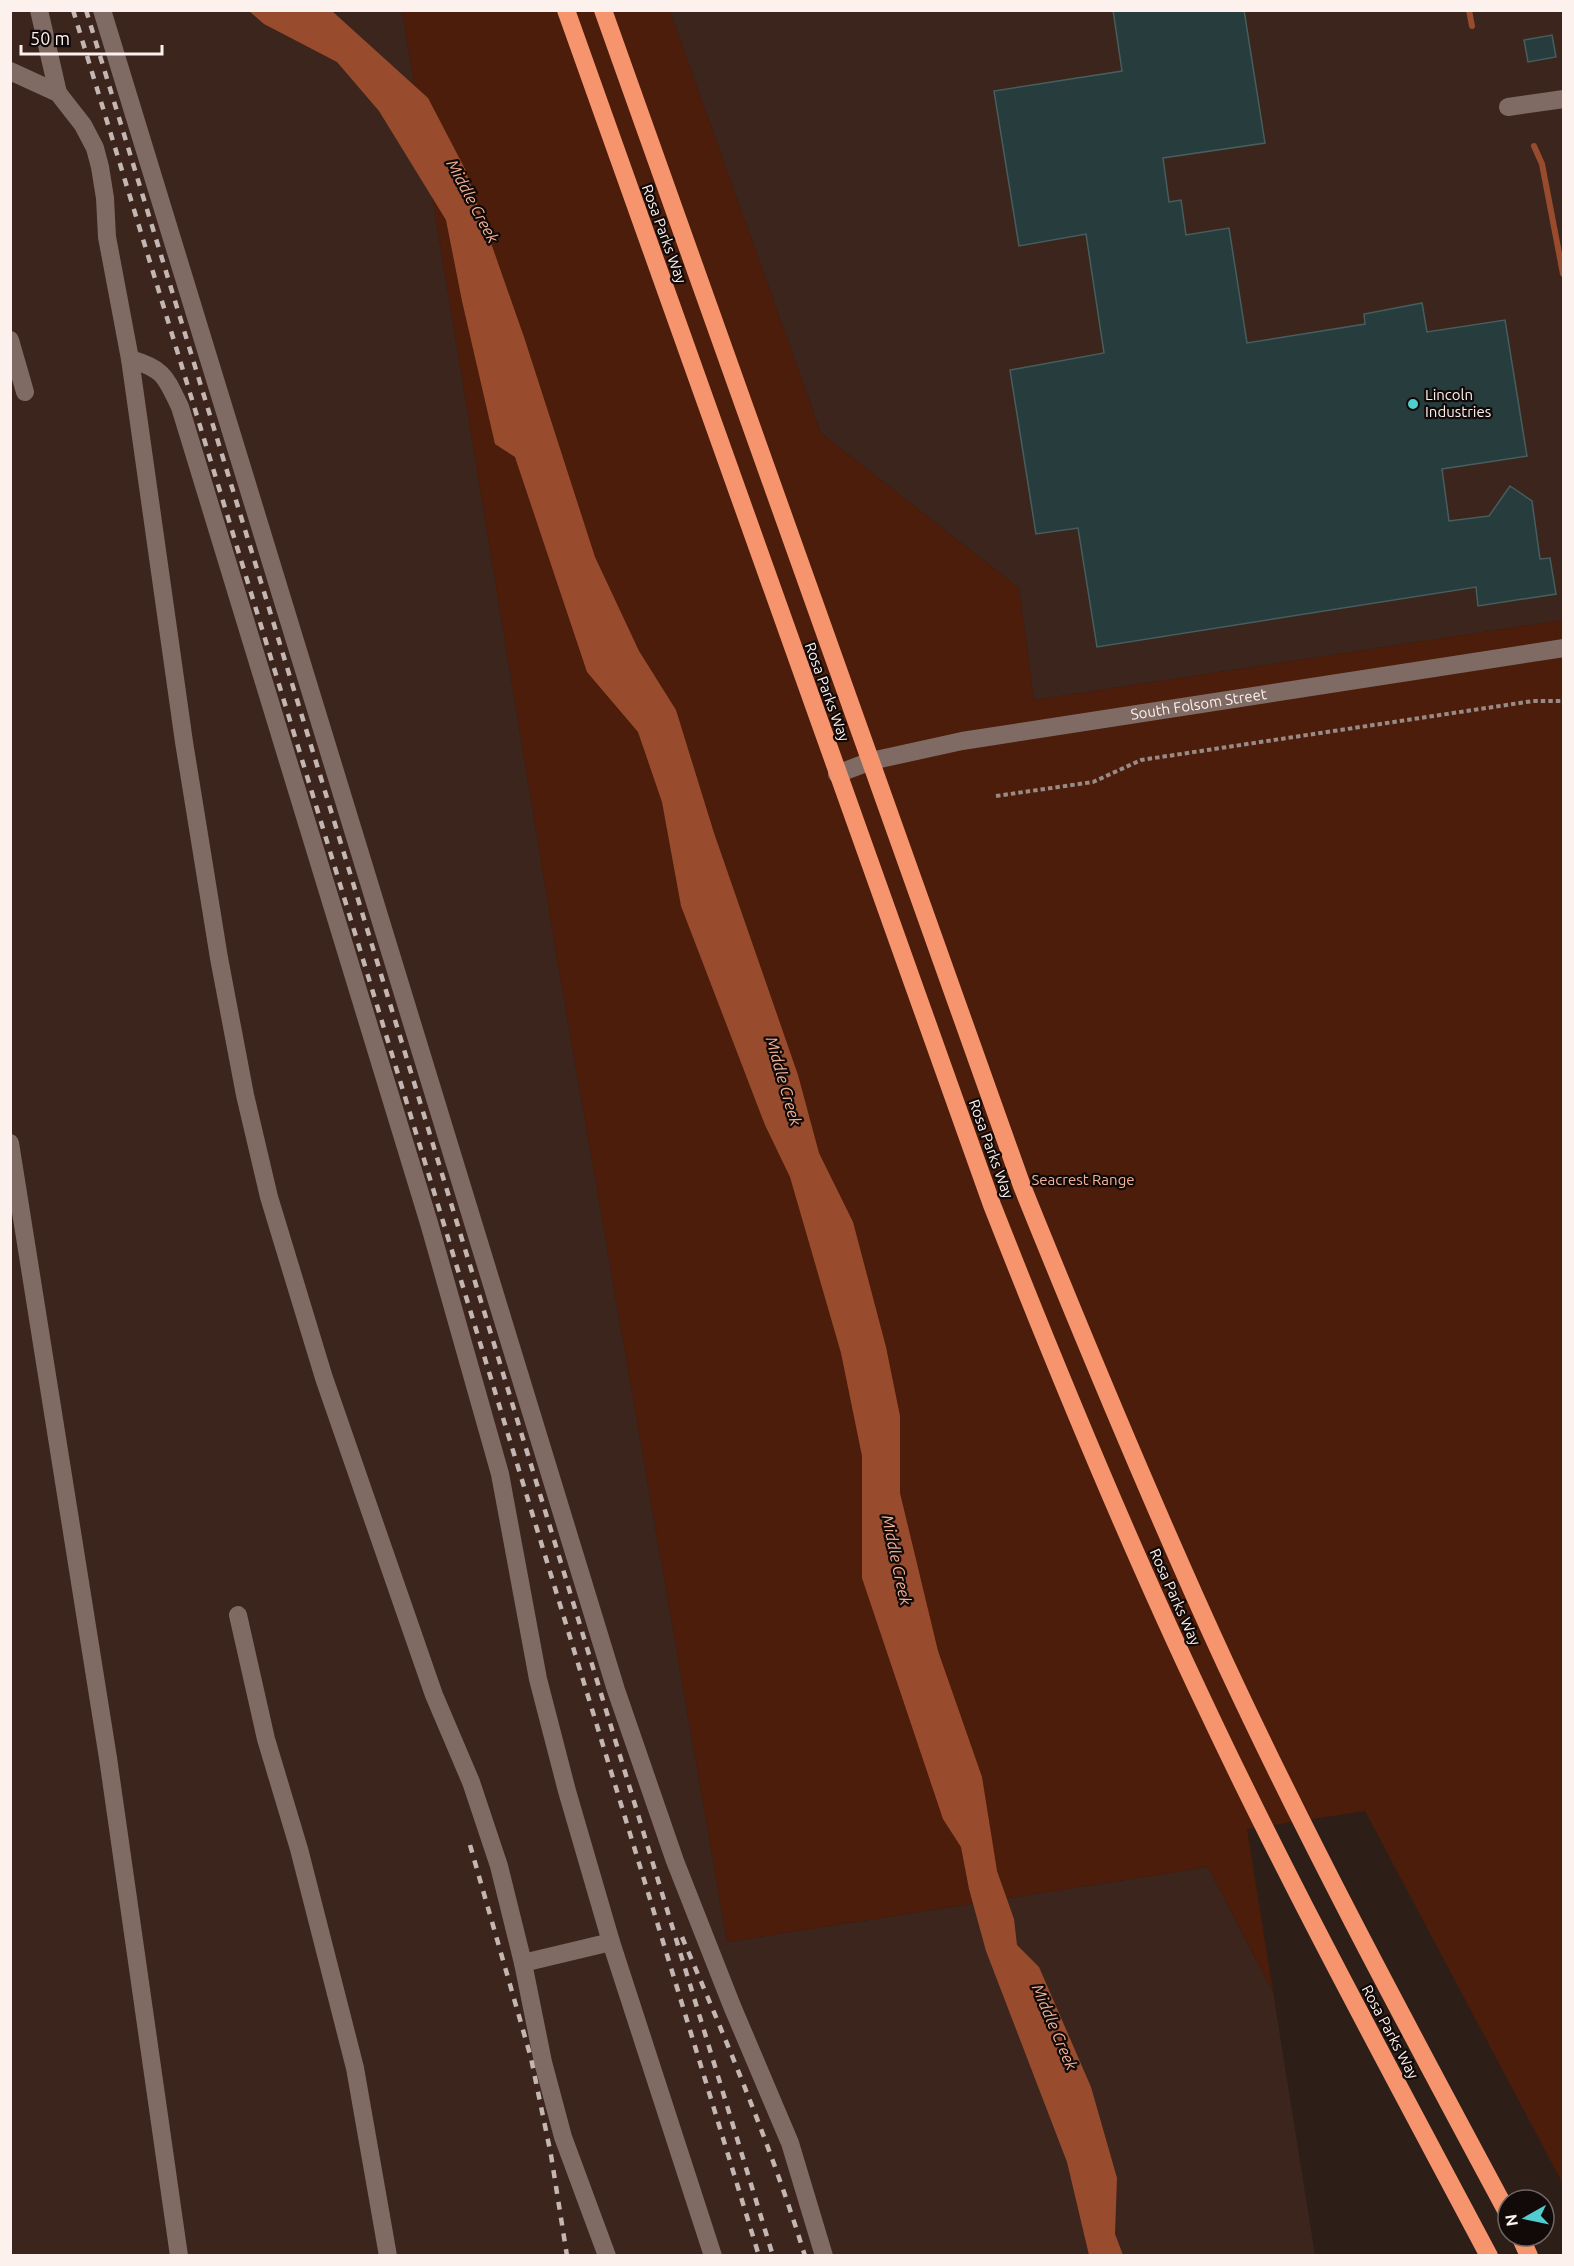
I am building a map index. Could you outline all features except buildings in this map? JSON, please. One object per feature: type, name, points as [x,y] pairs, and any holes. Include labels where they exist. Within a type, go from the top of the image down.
[{"type":"highway","name":"Rosa Parks Way","points":[[566,10],[992,1205],[1063,1384],[1132,1546],[1274,1847],[1489,2256]]},
{"type":"highway","name":"Rosa Parks Way","points":[[603,10],[1022,1186],[1156,1512],[1227,1667],[1308,1835],[1496,2191]]},
{"type":"street","points":[[39,10],[58,93],[83,125],[95,148],[100,167],[105,198],[107,237],[130,358],[184,742],[219,958],[245,1095],[269,1197],[300,1302],[367,1503],[434,1695],[478,1803],[499,1866],[524,1963],[543,2062],[563,2137],[608,2256]]},
{"type":"street","points":[[102,10],[616,1690],[675,1861],[732,2006],[790,2143],[824,2256]]},
{"type":"street","points":[[10,71],[58,93]]},
{"type":"street","points":[[1508,107],[1563,99]]},
{"type":"street","points":[[10,340],[25,392]]},
{"type":"street","points":[[130,358],[156,367],[169,383],[180,407],[337,916],[426,1212],[500,1474],[538,1679],[567,1791],[611,1942],[713,2256]]},
{"type":"street","name":"South Folsom Street","points":[[837,774],[871,761],[962,741],[1563,648]]},
{"type":"street","points":[[10,1143],[110,1769],[179,2256]]},
{"type":"street","points":[[238,1615],[266,1739],[299,1849],[355,2068],[388,2256]]},
{"type":"street","points":[[524,1963],[611,1942]]},
{"type":"path","points":[[996,796],[1093,782],[1142,760],[1533,701],[1563,701]]},
{"type":"shaded area","points":[[11,11],[402,11],[554,941],[727,1942],[1208,1867],[1273,1992],[1315,2255],[11,2256]]},
{"type":"shaded area","name":"Lincoln Industries","points":[[670,11],[1563,11],[1563,620],[1034,700],[1019,588],[821,433]]},
{"type":"green space","name":"Seacrest Range","points":[[402,11],[670,11],[821,433],[1019,588],[1034,700],[1563,620],[1563,2184],[1365,1811],[1247,1829],[1273,1992],[1208,1867],[727,1942],[554,941]]},
{"type":"water","name":"Middle Creek","points":[[249,11],[332,11],[428,98],[465,169],[524,337],[595,557],[639,651],[676,710],[714,833],[798,1075],[819,1153],[853,1222],[886,1347],[900,1416],[900,1493],[938,1651],[982,1777],[997,1871],[1014,1919],[1017,1945],[1039,1967],[1091,2087],[1117,2178],[1115,2234],[1123,2255],[1089,2255],[1067,2162],[986,1951],[969,1889],[961,1847],[943,1819],[862,1578],[862,1456],[841,1353],[790,1177],[765,1125],[681,906],[662,802],[638,732],[587,672],[515,457],[495,444],[446,220],[379,111],[337,62],[264,24]]},
{"type":"waterway","points":[[1469,10],[1472,26]]},
{"type":"waterway","points":[[1534,146],[1542,164],[1563,274]]},
{"type":"railway","points":[[73,10],[759,2256]]},
{"type":"railway","points":[[86,10],[773,2256]]},
{"type":"railway","points":[[470,1845],[531,2058],[551,2155],[567,2256]]},
{"type":"railway","points":[[682,1937],[763,2134],[805,2256]]},
{"type":"place","name":"Lincoln Industries","points":[[1413,404]]}]
